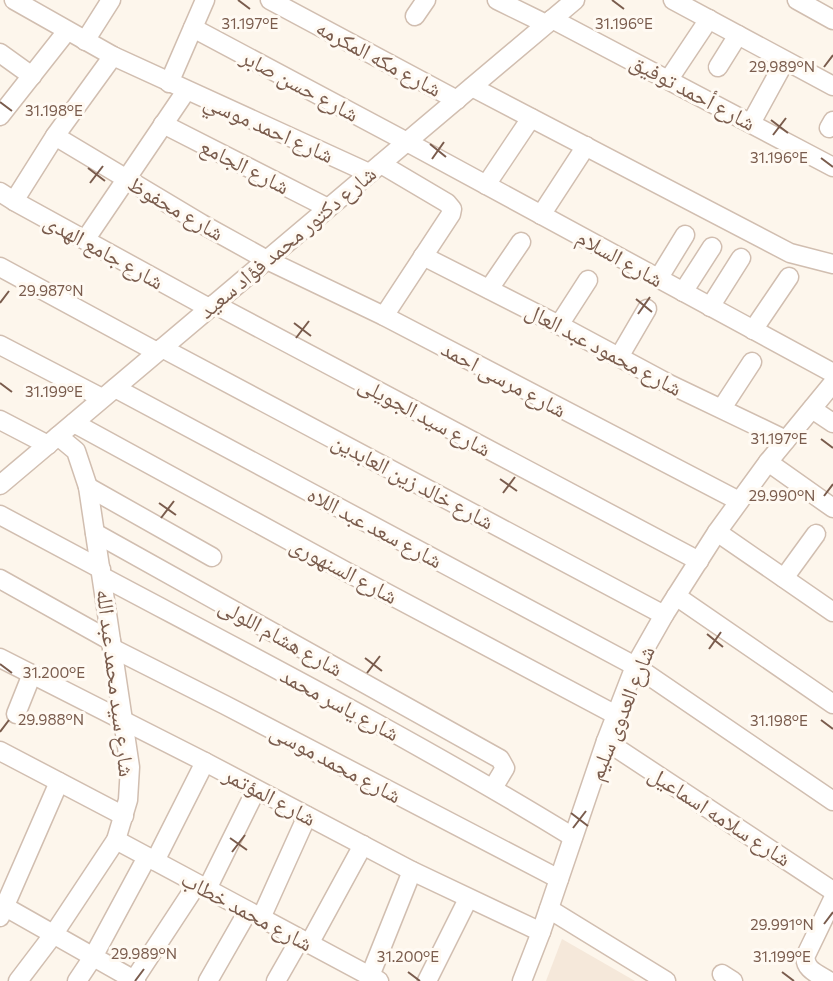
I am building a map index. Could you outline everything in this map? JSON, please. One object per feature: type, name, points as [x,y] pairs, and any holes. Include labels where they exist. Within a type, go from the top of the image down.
[{"type":"street","name":"شارع احمد موسي","points":[[14,0],[43,8],[67,31],[186,91],[375,169],[451,205],[451,214],[423,256]]},
{"type":"street","points":[[86,41],[111,0]]},
{"type":"street","points":[[169,83],[205,0]]},
{"type":"street","name":"شارع مكه المكرمه","points":[[270,0],[457,100]]},
{"type":"street","points":[[415,16],[426,0]]},
{"type":"street","name":"شارع أحمد توفيق","points":[[497,0],[669,79],[751,123],[830,160]]},
{"type":"street","name":"شارع دكتور محمد فؤاد سعيد","points":[[0,485],[575,0]]},
{"type":"street","points":[[673,0],[833,86]]},
{"type":"street","points":[[797,0],[833,20]]},
{"type":"street","points":[[669,79],[709,19]]},
{"type":"street","name":"شارع حسن صابر","points":[[193,28],[407,142]]},
{"type":"street","points":[[1,113],[67,31]]},
{"type":"street","points":[[718,67],[738,35]]},
{"type":"street","points":[[0,53],[32,76]]},
{"type":"street","points":[[7,197],[114,56]]},
{"type":"street","points":[[751,123],[785,61]]},
{"type":"street","points":[[472,87],[790,253],[833,264]]},
{"type":"street","points":[[85,240],[186,91]]},
{"type":"street","points":[[486,185],[531,118]]},
{"type":"street","name":"شارع الجامع","points":[[163,124],[328,208]]},
{"type":"street","name":"شارع محفوظ","points":[[55,136],[267,260]]},
{"type":"street","name":"شارع السلام","points":[[407,142],[833,373]]},
{"type":"street","points":[[541,215],[586,146]]},
{"type":"street","name":"شارع جامع الهدى","points":[[7,197],[212,306]]},
{"type":"street","points":[[658,279],[685,235]]},
{"type":"street","points":[[489,289],[521,242]]},
{"type":"street","points":[[683,292],[712,247]]},
{"type":"street","points":[[384,316],[423,256]]},
{"type":"street","name":"شارع محمود عبد العال","points":[[423,256],[669,384],[786,440]]},
{"type":"street","points":[[710,307],[741,258]]},
{"type":"street","name":"شارع مرسى احمد","points":[[267,260],[384,316],[739,501]]},
{"type":"street","name":"شارع خالد زين العابدين","points":[[0,267],[664,615]]},
{"type":"street","points":[[753,330],[789,277]]},
{"type":"street","points":[[559,325],[588,280]]},
{"type":"street","name":"شارع سيد الجويلى","points":[[212,306],[699,561]]},
{"type":"street","points":[[619,357],[647,309]]},
{"type":"street","name":"شارع سعد عبد اللاه","points":[[0,345],[109,393],[635,666],[833,801]]},
{"type":"street","points":[[722,408],[752,362]]},
{"type":"street","name":"شارع العدوى سليم","points":[[522,981],[606,741],[635,666],[664,615],[717,532],[768,462],[833,383]]},
{"type":"street","points":[[812,409],[833,423]]},
{"type":"street","name":"شارع سيد محمد عبد الله","points":[[0,420],[76,451],[88,487],[130,767],[124,816],[116,840],[53,935],[18,981]]},
{"type":"street","name":"شارع السنهورى","points":[[74,423],[616,715]]},
{"type":"street","points":[[768,462],[833,508]]},
{"type":"street","points":[[88,487],[212,557]]},
{"type":"street","name":"شارع ياسر محمد","points":[[0,515],[493,788],[573,837]]},
{"type":"street","points":[[717,532],[784,578],[830,605]]},
{"type":"street","name":"شارع هشام اللولى","points":[[95,533],[500,759],[505,768],[493,788]]},
{"type":"street","points":[[784,578],[816,534]]},
{"type":"street","name":"شارع محمد موسى","points":[[0,579],[112,644],[559,879]]},
{"type":"street","points":[[676,596],[833,704]]},
{"type":"street","name":"شارع المؤتمر","points":[[0,658],[412,871],[541,932]]},
{"type":"street","points":[[16,714],[32,674]]},
{"type":"street","name":"شارع سلامه اسماعيل","points":[[606,741],[833,891]]},
{"type":"street","points":[[0,751],[124,816]]},
{"type":"street","points":[[77,981],[151,859],[205,762]]},
{"type":"street","points":[[59,782],[2,909],[135,980],[202,886],[256,790]]},
{"type":"street","points":[[208,981],[254,914],[307,816]]},
{"type":"street","name":"شارع محمد خطاب","points":[[116,840],[305,941],[347,973],[375,979]]},
{"type":"street","points":[[276,981],[305,941],[363,845]]},
{"type":"street","points":[[375,979],[412,871]]},
{"type":"street","points":[[427,981],[468,899]]},
{"type":"street","points":[[829,981],[806,966],[805,961],[833,899]]},
{"type":"street","points":[[549,909],[666,981]]},
{"type":"shaded area","points":[[562,939],[635,981],[546,981]]}]
